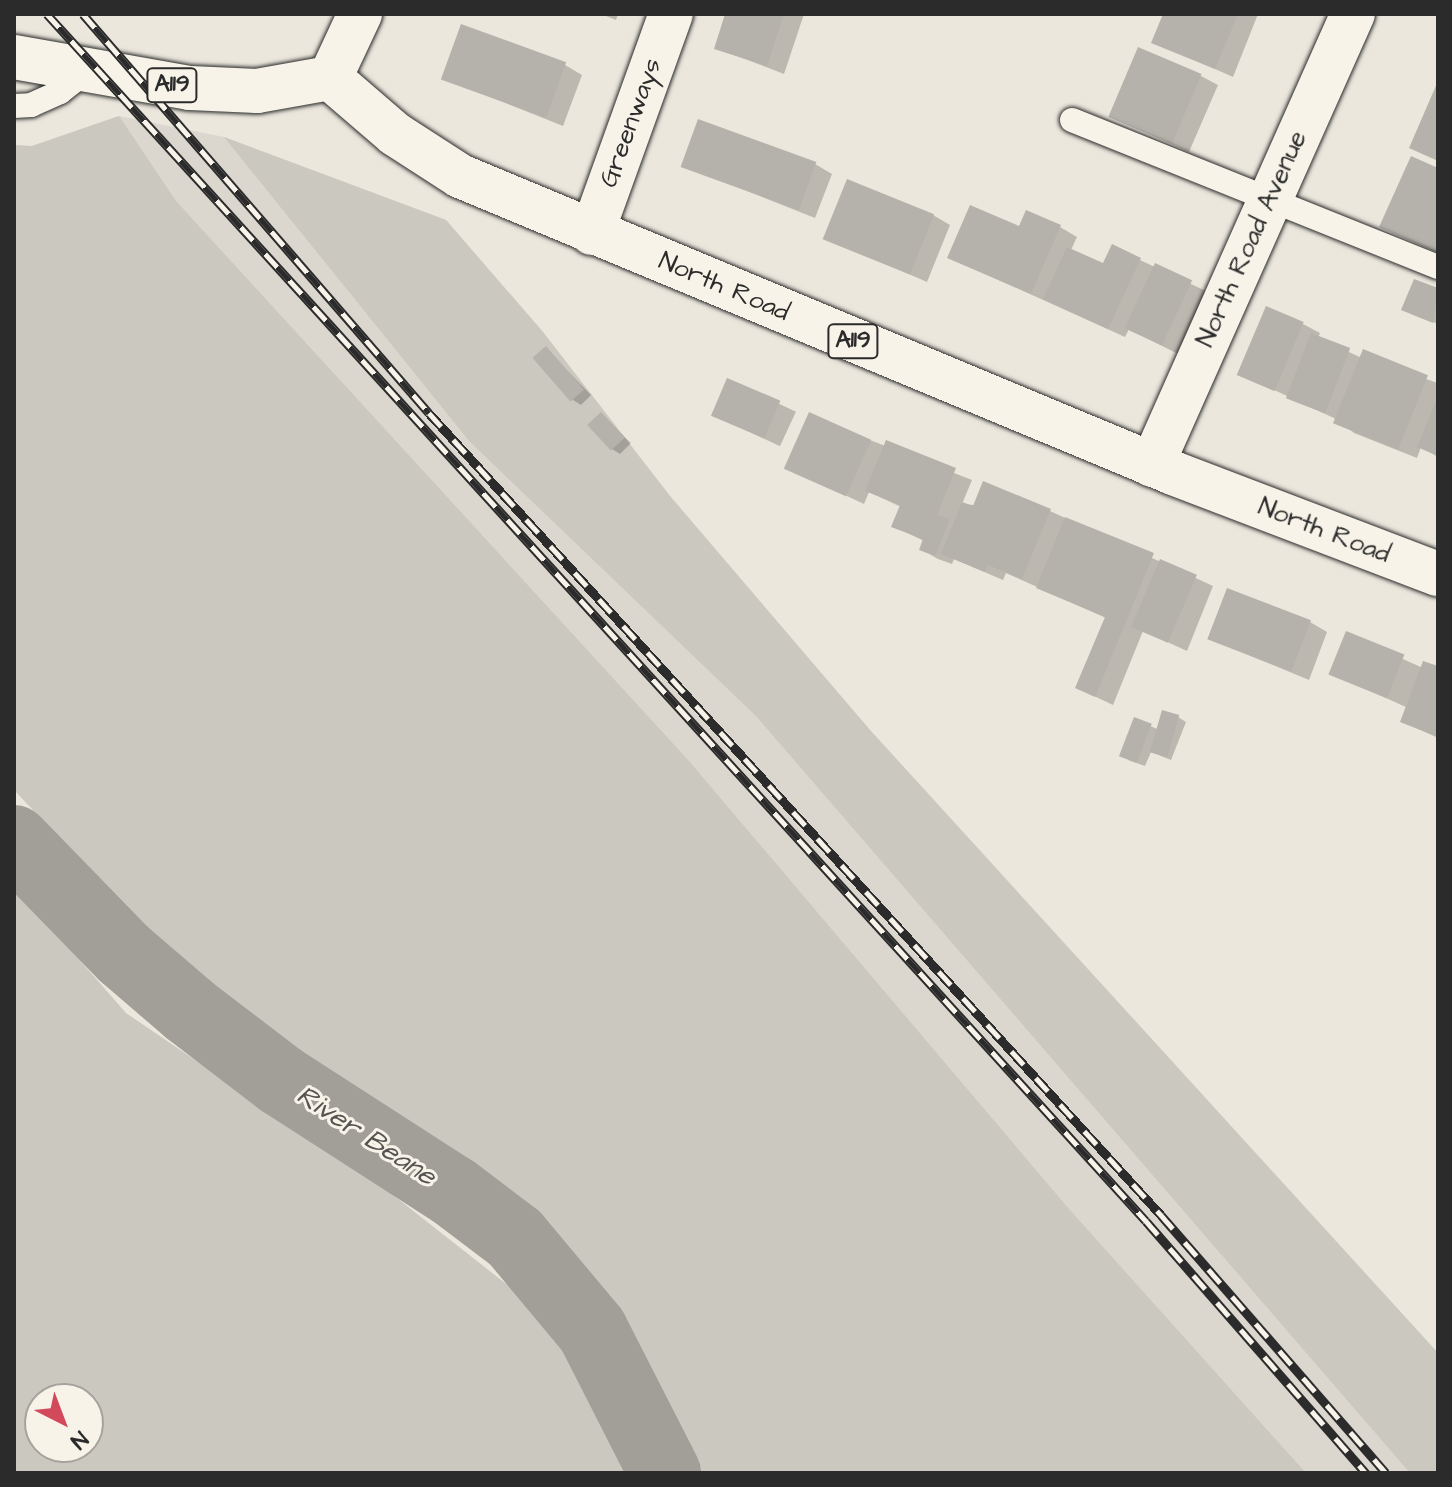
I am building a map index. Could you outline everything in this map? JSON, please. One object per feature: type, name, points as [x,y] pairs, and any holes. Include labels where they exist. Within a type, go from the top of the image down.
[{"type":"main road","points":[[330,78],[360,14]]},
{"type":"main road","name":"Greenways","points":[[592,233],[671,14]]},
{"type":"main road","name":"North Road Avenue","points":[[1152,465],[1353,14]]},
{"type":"main road","name":"A119","points":[[14,57],[190,88],[244,90],[330,78]]},
{"type":"main road","name":"North Road","points":[[330,78],[395,134],[460,176],[1152,465],[1438,574]]},
{"type":"lane","points":[[14,106],[31,105],[60,92],[87,71]]},
{"type":"lane","points":[[1072,120],[1272,196],[1438,267]]},
{"type":"shaded area","points":[[119,116],[224,137],[446,220],[543,332],[670,496],[870,730],[1438,1353],[1438,1473],[1104,1473],[14,145],[32,146]]},
{"type":"shaded area","points":[[119,116],[176,201],[689,761],[1069,1209],[1306,1473],[694,1473],[611,1314],[568,1257],[523,1215],[354,1098],[293,1065],[147,931],[14,790],[14,145],[32,146]]},
{"type":"shaded area","points":[[224,137],[446,220],[543,332],[670,496],[870,730],[1438,1353],[1438,1473],[1410,1473],[756,716],[470,442]]},
{"type":"shaded area","points":[[14,885],[126,1013],[393,1195],[575,1338],[641,1473],[14,1473]]},
{"type":"building","points":[[725,14],[784,14],[767,66],[714,49]]},
{"type":"building","points":[[1163,14],[1238,14],[1215,69],[1151,43]]},
{"type":"building","points":[[461,24],[566,62],[546,118],[441,79]]},
{"type":"building","points":[[1138,47],[1202,74],[1172,144],[1108,117]]},
{"type":"building","points":[[1438,81],[1438,161],[1409,148]]},
{"type":"building","points":[[698,119],[816,162],[799,210],[681,167]]},
{"type":"building","points":[[1411,156],[1438,168],[1438,253],[1379,227]]},
{"type":"building","points":[[847,179],[934,214],[910,274],[823,239]]},
{"type":"building","points":[[970,205],[1019,226],[1026,210],[1061,225],[1031,294],[947,258]]},
{"type":"building","points":[[1112,244],[1141,258],[1108,329],[1043,299],[1067,247],[1103,263]]},
{"type":"building","points":[[1155,263],[1192,280],[1162,346],[1125,328]]},
{"type":"building","points":[[1414,279],[1438,288],[1433,323],[1401,310]]},
{"type":"building","points":[[1266,306],[1304,322],[1274,391],[1237,375]]},
{"type":"building","points":[[1311,333],[1350,348],[1325,413],[1286,398]]},
{"type":"building","points":[[546,346],[584,390],[570,402],[532,358]]},
{"type":"building","points":[[1363,349],[1428,375],[1398,449],[1333,423]]},
{"type":"building","points":[[727,378],[780,401],[764,438],[711,416]]},
{"type":"building","points":[[1438,396],[1438,456],[1417,447]]},
{"type":"building","points":[[601,412],[625,438],[611,451],[587,425]]},
{"type":"building","points":[[809,412],[871,440],[846,496],[784,469]]},
{"type":"building","points":[[886,440],[956,468],[937,515],[950,519],[935,556],[919,550],[923,539],[891,527],[900,505],[865,491]]},
{"type":"building","points":[[983,481],[1051,509],[1022,579],[988,565],[985,572],[941,554],[962,502],[973,506]]},
{"type":"building","points":[[1065,517],[1154,553],[1095,697],[1075,688],[1105,617],[1036,588]]},
{"type":"building","points":[[1160,559],[1197,575],[1168,643],[1131,627]]},
{"type":"building","points":[[1227,588],[1311,620],[1291,672],[1207,639]]},
{"type":"building","points":[[1346,631],[1404,655],[1387,698],[1328,675]]},
{"type":"building","points":[[1423,661],[1438,666],[1438,737],[1400,722]]},
{"type":"building","points":[[1162,710],[1179,715],[1167,757],[1150,752]]},
{"type":"building","points":[[1134,717],[1152,724],[1137,763],[1119,756]]},
{"type":"waterway","name":"River Beane","points":[[14,841],[124,954],[189,1010],[282,1081],[453,1191],[515,1238],[592,1330],[665,1473]]},
{"type":"railway","points":[[47,14],[1146,1221],[1366,1473]]},
{"type":"railway","points":[[83,14],[429,413],[1161,1215],[1386,1473]]}]
